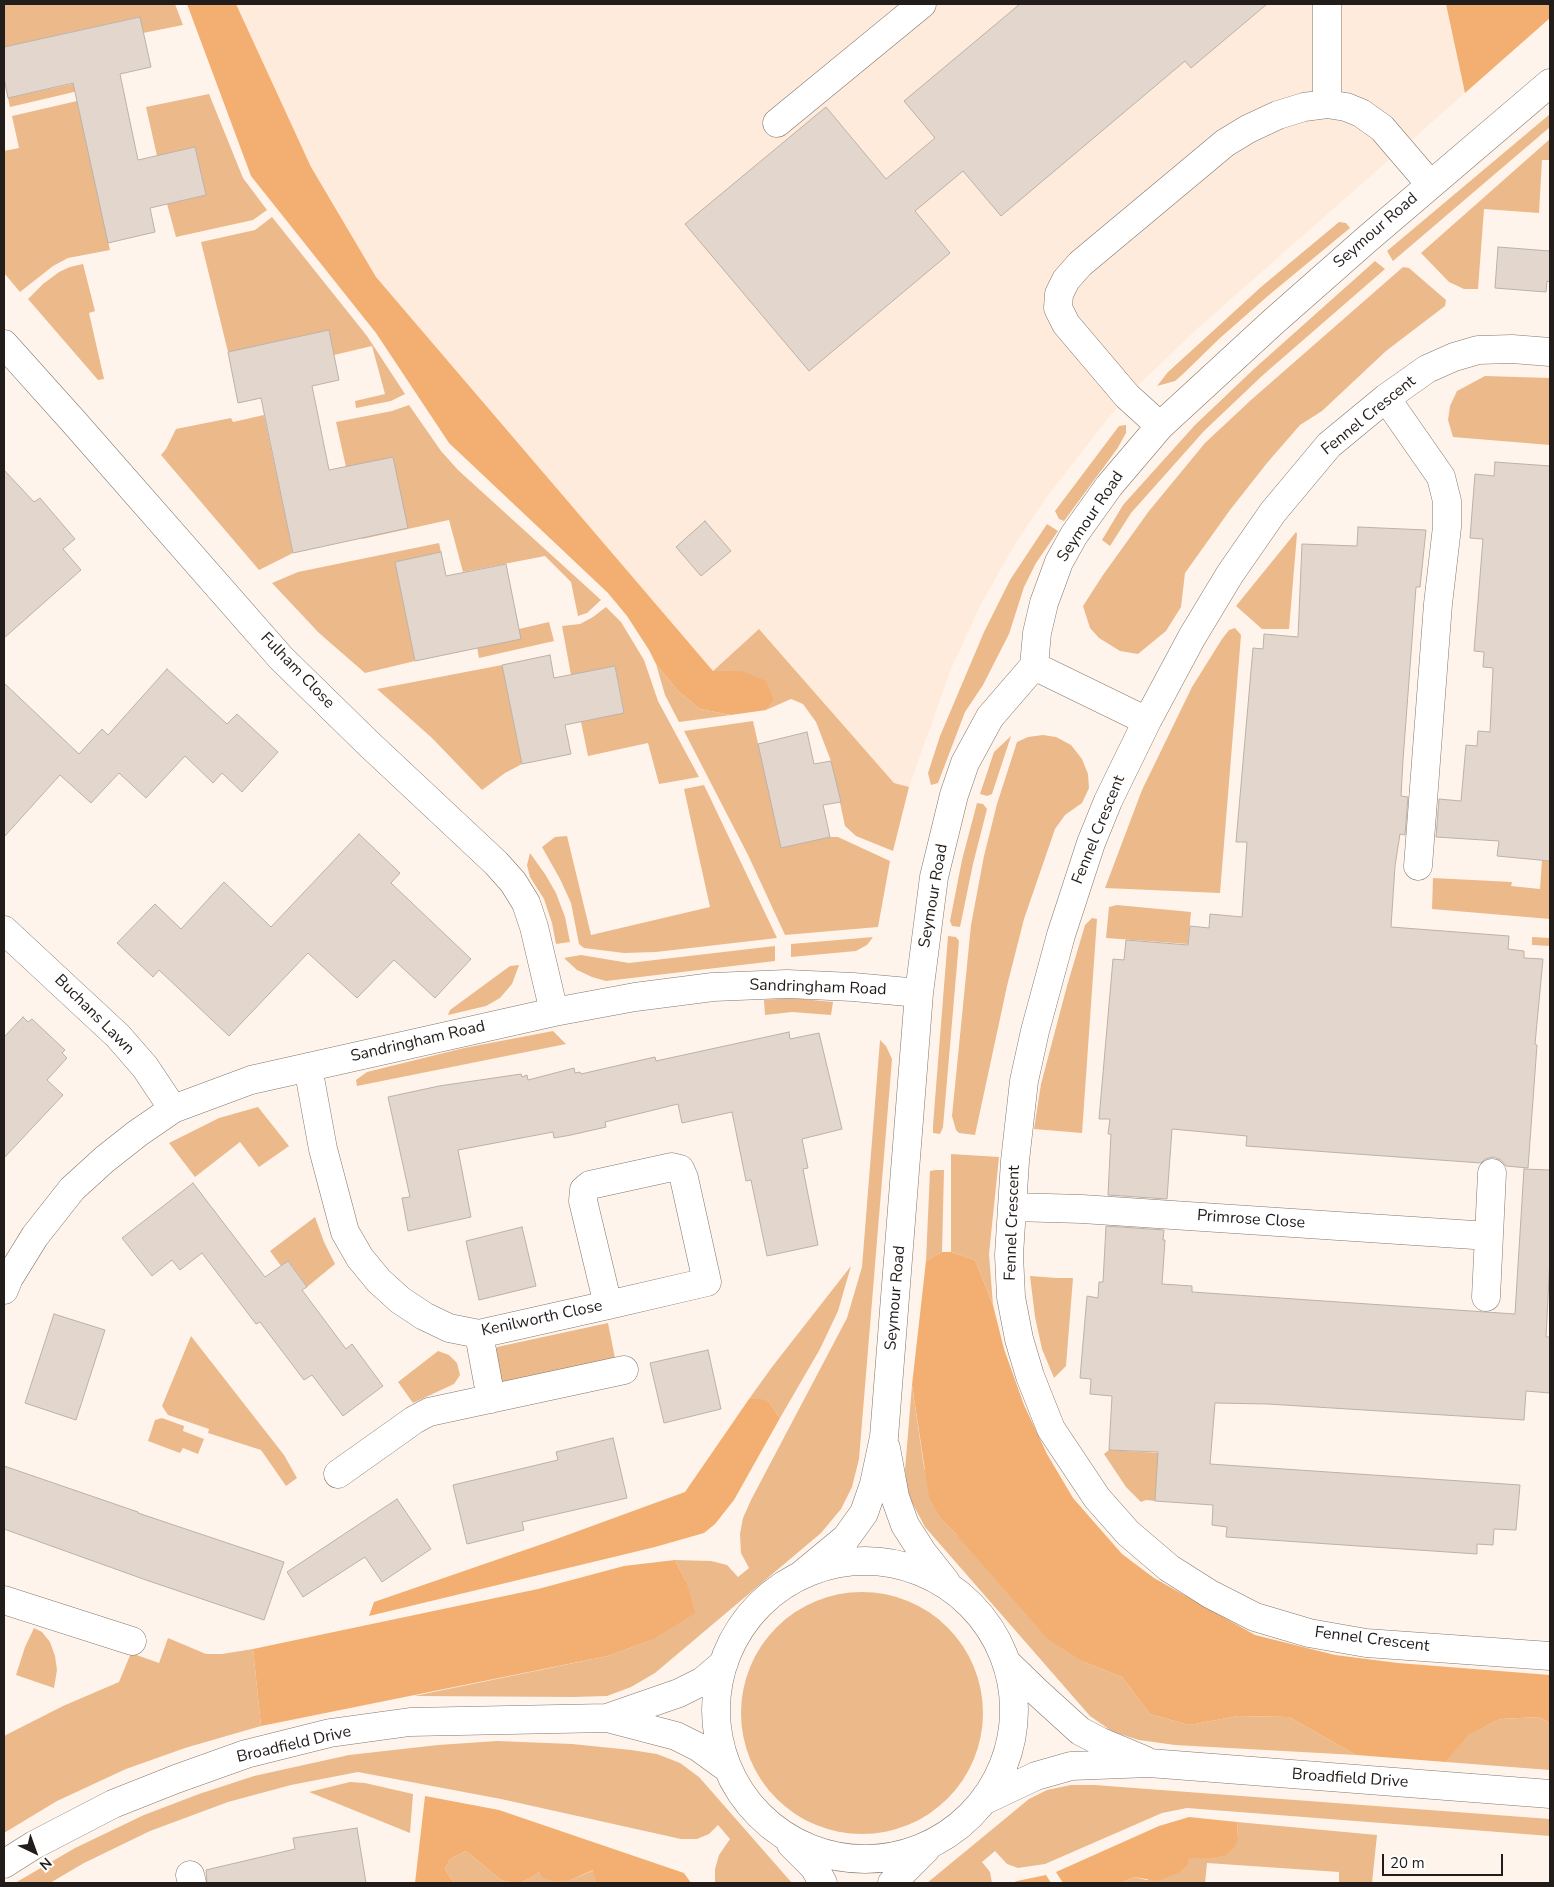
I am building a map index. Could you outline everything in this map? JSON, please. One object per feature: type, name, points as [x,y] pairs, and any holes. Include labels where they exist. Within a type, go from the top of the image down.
[{"type":"street","points":[[777,122],[922,4]]},
{"type":"street","points":[[1327,4],[1327,104]]},
{"type":"street","name":"Seymour Road","points":[[800,1576],[846,1538],[864,1513],[874,1484],[884,1437],[919,993],[934,877],[954,795],[965,763],[990,718],[1034,666],[1037,633],[1044,603],[1059,562],[1074,535],[1109,486],[1160,426],[1280,316],[1430,184],[1550,82]]},
{"type":"street","points":[[1160,426],[1127,396],[1066,324],[1058,308],[1059,294],[1066,280],[1080,264],[1226,143],[1248,129],[1278,115],[1304,107],[1327,104],[1346,107],[1361,114],[1382,128],[1430,184]]},
{"type":"street","name":"Fulham Close","points":[[4,344],[281,658],[369,744],[496,863],[513,882],[526,903],[534,927],[554,1012]]},
{"type":"street","name":"Fennel Crescent","points":[[1550,352],[1512,349],[1478,350],[1454,357],[1427,369],[1386,398],[1329,445],[1274,512],[1213,601],[1147,721],[1108,801],[1091,843],[1047,981],[1024,1081],[1009,1255],[1011,1297],[1019,1340],[1030,1376],[1051,1429],[1097,1498],[1128,1533],[1169,1568],[1210,1594],[1255,1617],[1308,1633],[1366,1643],[1550,1656]]},
{"type":"street","points":[[1386,398],[1441,476],[1447,501],[1447,527],[1438,604],[1418,866]]},
{"type":"street","points":[[1034,666],[1147,721]]},
{"type":"street","name":"Buchans Lawn","points":[[4,930],[118,1036],[145,1067],[173,1109]]},
{"type":"street","name":"Sandringham Road","points":[[4,1290],[9,1278],[36,1236],[72,1189],[111,1154],[173,1109],[251,1080],[554,1012],[635,997],[713,987],[787,984],[919,993]]},
{"type":"street","name":"Kenilworth Close","points":[[308,1067],[323,1149],[345,1232],[360,1258],[400,1300],[424,1316],[449,1328],[479,1334],[608,1305],[707,1282],[684,1178],[680,1169],[672,1167],[590,1185],[584,1190],[583,1201],[608,1305]]},
{"type":"street","points":[[1486,1297],[1492,1173]]},
{"type":"street","name":"Primrose Close","points":[[1013,1207],[1082,1209],[1490,1236]]},
{"type":"street","points":[[479,1334],[491,1399]]},
{"type":"street","points":[[338,1474],[414,1420],[429,1412],[624,1370]]},
{"type":"street","name":"Seymour Road","points":[[884,1437],[895,1497],[905,1525],[948,1586]]},
{"type":"street","name":"Broadfield Drive","points":[[863,1560],[904,1566],[948,1586],[967,1600],[986,1622],[997,1640],[1013,1687],[1015,1710],[1012,1734],[1006,1755],[997,1778],[984,1801],[968,1818],[928,1845],[890,1857],[851,1858],[814,1850],[779,1832],[749,1804],[736,1786],[728,1768],[718,1734],[716,1717],[716,1698],[724,1663],[741,1627],[754,1611],[767,1598],[800,1576],[832,1565],[863,1560]]},
{"type":"street","points":[[4,1600],[132,1641]]},
{"type":"street","name":"Broadfield Drive","points":[[1006,1662],[1080,1731],[1150,1763]]},
{"type":"street","name":"Broadfield Drive","points":[[607,1718],[679,1693],[702,1681],[724,1663]]},
{"type":"street","name":"Broadfield Drive","points":[[4,1864],[34,1845],[113,1804],[246,1754],[320,1736],[410,1722],[607,1718],[676,1736],[698,1746],[728,1768]]},
{"type":"street","name":"Broadfield Drive","points":[[984,1801],[1036,1776],[1071,1766],[1150,1763],[1550,1794]]},
{"type":"street","points":[[779,1832],[814,1867],[823,1883]]},
{"type":"street","points":[[892,1883],[936,1840]]},
{"type":"shaded area","points":[[4,4],[175,4],[183,25],[143,33],[139,17],[4,47]]},
{"type":"shaded area","points":[[187,4],[236,4],[311,167],[376,277],[713,671],[742,671],[766,681],[774,701],[766,710],[731,715],[700,709],[678,691],[656,664],[627,616],[608,593],[449,443],[376,333],[251,176]]},
{"type":"shaded area","points":[[236,4],[1446,4],[1465,93],[1198,328],[1127,396],[1109,417],[1046,498],[1015,544],[982,602],[951,669],[909,787],[894,783],[759,629],[713,671],[376,277],[311,167]]},
{"type":"shaded area","points":[[1446,4],[1550,4],[1550,18],[1465,93]]},
{"type":"shaded area","points":[[90,80],[91,88],[10,107],[8,98]]},
{"type":"shaded area","points":[[209,94],[243,178],[267,210],[253,220],[176,237],[167,204],[206,195],[195,147],[157,156],[146,107]]},
{"type":"shaded area","points":[[77,101],[110,250],[68,258],[53,266],[20,292],[4,273],[4,151],[19,148],[12,116]]},
{"type":"shaded area","points":[[1550,114],[1550,127],[1393,261],[1387,251]]},
{"type":"shaded area","points":[[1550,139],[1550,160],[1542,160],[1539,213],[1484,209],[1478,289],[1464,289],[1449,282],[1421,253]]},
{"type":"shaded area","points":[[272,217],[367,336],[405,394],[391,401],[356,408],[355,401],[385,394],[372,346],[334,355],[329,330],[228,352],[201,242],[255,230]]},
{"type":"shaded area","points":[[1339,222],[1346,223],[1350,228],[1269,295],[1175,381],[1157,386],[1168,372],[1261,287]]},
{"type":"shaded area","points":[[1375,261],[1385,269],[1263,375],[1204,431],[1131,513],[1110,546],[1102,540],[1123,505],[1195,425],[1255,368]]},
{"type":"shaded area","points":[[83,264],[95,311],[89,313],[104,379],[98,380],[28,299],[59,272]]},
{"type":"shaded area","points":[[1403,267],[1409,268],[1446,300],[1445,306],[1386,351],[1322,411],[1300,425],[1267,463],[1230,510],[1185,573],[1181,607],[1166,631],[1138,654],[1120,651],[1099,638],[1090,628],[1083,606],[1149,511],[1205,443],[1251,400]]},
{"type":"shaded area","points":[[1485,376],[1550,378],[1550,445],[1453,437],[1448,420],[1450,406],[1457,391]]},
{"type":"shaded area","points":[[409,405],[441,451],[458,470],[601,600],[587,613],[578,616],[571,582],[545,556],[463,572],[449,520],[362,539],[356,516],[393,457],[346,467],[336,422],[392,411]]},
{"type":"shaded area","points":[[264,415],[293,553],[259,570],[161,455],[176,429],[231,418],[233,422]]},
{"type":"shaded area","points":[[1126,425],[1126,433],[1117,449],[1064,521],[1059,519],[1055,511],[1119,426]]},
{"type":"shaded area","points":[[1047,524],[1058,531],[1036,563],[1024,587],[1009,634],[983,685],[965,712],[938,783],[931,785],[928,773],[940,736],[984,632],[1010,580]]},
{"type":"shaded area","points":[[1296,532],[1289,629],[1262,629],[1236,606]]},
{"type":"shaded area","points":[[439,543],[441,552],[395,562],[415,661],[365,673],[319,633],[272,583],[298,572]]},
{"type":"shaded area","points":[[606,607],[621,622],[644,660],[658,701],[699,777],[659,784],[648,743],[588,756],[581,722],[624,712],[615,666],[571,675],[562,626],[580,624]]},
{"type":"shaded area","points":[[515,610],[519,629],[549,622],[554,641],[479,658],[472,620]]},
{"type":"shaded area","points":[[1235,628],[1241,635],[1220,893],[1105,888],[1142,790],[1192,687],[1222,639],[1229,630]]},
{"type":"shaded area","points":[[759,629],[894,783],[909,787],[893,851],[856,836],[845,826],[831,761],[816,722],[803,704],[791,699],[766,710],[774,701],[713,671]]},
{"type":"shaded area","points":[[656,664],[678,691],[700,709],[731,715],[679,722],[665,695]]},
{"type":"shaded area","points":[[502,665],[522,764],[505,773],[482,790],[432,738],[377,689]]},
{"type":"shaded area","points":[[753,721],[781,847],[838,837],[890,861],[878,927],[785,935],[748,855],[684,731]]},
{"type":"shaded area","points":[[1043,735],[1056,737],[1071,745],[1082,759],[1088,774],[1089,788],[1082,803],[1065,815],[1055,829],[1024,919],[1007,986],[975,1135],[959,1133],[956,1130],[952,1116],[971,925],[984,856],[997,804],[1017,742],[1028,737]]},
{"type":"shaded area","points":[[1011,736],[992,794],[987,796],[980,794],[994,752]]},
{"type":"shaded area","points":[[704,785],[777,938],[656,952],[624,953],[584,948],[579,944],[571,903],[542,847],[555,837],[567,836],[591,935],[710,907],[684,789]]},
{"type":"shaded area","points":[[977,803],[983,804],[987,809],[960,927],[952,926],[950,921],[962,860]]},
{"type":"shaded area","points":[[530,853],[556,893],[565,917],[570,942],[556,944],[552,923],[544,899],[530,877],[527,865]]},
{"type":"shaded area","points":[[1542,860],[1550,861],[1550,919],[1432,909],[1433,878],[1512,882],[1511,886],[1540,889]]},
{"type":"shaded area","points":[[1117,905],[1191,912],[1188,944],[1106,938],[1109,907]]},
{"type":"shaded area","points":[[1092,918],[1097,919],[1082,1133],[1034,1129],[1041,1084],[1067,986],[1085,925]]},
{"type":"shaded area","points":[[948,936],[956,937],[959,941],[943,1127],[940,1134],[933,1133],[933,1125]]},
{"type":"shaded area","points":[[873,937],[867,945],[856,951],[791,957],[791,944]]},
{"type":"shaded area","points":[[1532,937],[1550,938],[1550,946],[1532,945]]},
{"type":"shaded area","points":[[775,946],[775,961],[606,981],[577,970],[564,958],[581,955],[629,963]]},
{"type":"shaded area","points":[[519,965],[512,984],[500,998],[486,1006],[448,1015],[450,1010],[510,966]]},
{"type":"shaded area","points":[[792,998],[833,1002],[831,1015],[792,1012],[765,1015],[764,1000]]},
{"type":"shaded area","points":[[553,1031],[566,1044],[357,1086],[356,1080],[367,1072],[464,1048]]},
{"type":"shaded area","points":[[880,1040],[886,1046],[892,1059],[859,1459],[852,1487],[841,1509],[821,1533],[655,1673],[631,1687],[607,1696],[414,1696],[608,1656],[652,1640],[686,1581],[675,1560],[711,1561],[727,1565],[738,1577],[749,1568],[741,1553],[740,1534],[743,1518],[847,1318],[862,1267]]},
{"type":"shaded area","points":[[258,1107],[289,1146],[259,1167],[240,1142],[195,1177],[169,1143],[219,1118]]},
{"type":"shaded area","points":[[951,1154],[999,1157],[989,1254],[993,1305],[975,1260],[951,1252]]},
{"type":"shaded area","points":[[944,1170],[942,1252],[926,1261],[930,1171]]},
{"type":"shaded area","points":[[315,1217],[324,1242],[335,1264],[307,1287],[289,1262],[281,1266],[270,1251]]},
{"type":"shaded area","points":[[942,1252],[951,1252],[975,1260],[993,1305],[1004,1349],[1024,1405],[1047,1454],[1073,1498],[1122,1554],[1154,1578],[1255,1635],[1335,1655],[1398,1663],[1550,1675],[1550,1723],[1539,1717],[1500,1719],[1468,1735],[1446,1762],[1356,1755],[1289,1717],[1238,1716],[1189,1725],[1150,1714],[1122,1677],[1084,1662],[1048,1639],[942,1520],[929,1497],[912,1385],[926,1261]]},
{"type":"shaded area","points":[[851,1266],[838,1311],[820,1349],[780,1418],[769,1402],[749,1399]]},
{"type":"shaded area","points":[[1030,1276],[1073,1278],[1066,1366],[1054,1378],[1042,1349],[1035,1317]]},
{"type":"shaded area","points":[[608,1323],[616,1363],[505,1384],[496,1381],[493,1356],[497,1347]]},
{"type":"shaded area","points":[[191,1336],[284,1455],[297,1478],[286,1486],[261,1450],[208,1433],[209,1429],[168,1415],[162,1406]]},
{"type":"shaded area","points":[[438,1351],[449,1355],[457,1363],[460,1375],[454,1384],[413,1403],[398,1382]]},
{"type":"shaded area","points":[[912,1385],[924,1467],[942,1520],[1084,1662],[1122,1677],[1150,1714],[1189,1725],[1238,1716],[1289,1717],[1356,1755],[1175,1745],[1139,1740],[1113,1732],[1090,1716],[925,1527],[908,1495],[905,1470]]},
{"type":"shaded area","points":[[749,1399],[760,1399],[769,1402],[780,1418],[734,1500],[715,1524],[704,1533],[655,1547],[369,1616],[374,1602],[551,1541],[685,1492]]},
{"type":"shaded area","points":[[162,1418],[184,1426],[183,1431],[204,1439],[198,1454],[183,1448],[180,1453],[148,1441],[155,1420]]},
{"type":"shaded area","points":[[1109,1450],[1159,1453],[1155,1501],[1146,1500],[1141,1502],[1126,1487],[1104,1454]]},
{"type":"shaded area","points":[[675,1560],[686,1581],[695,1613],[652,1640],[608,1656],[261,1726],[253,1649],[538,1589],[624,1566]]},
{"type":"shaded area","points":[[862,1592],[886,1594],[919,1606],[939,1620],[955,1636],[969,1656],[978,1678],[983,1713],[981,1737],[969,1770],[955,1790],[939,1806],[919,1820],[897,1829],[862,1834],[838,1832],[805,1820],[785,1806],[769,1790],[755,1770],[746,1748],[741,1713],[743,1689],[755,1656],[769,1636],[785,1620],[805,1606],[827,1597]]},
{"type":"shaded area","points":[[34,1628],[42,1632],[50,1642],[55,1656],[57,1670],[54,1688],[16,1675],[25,1647]]},
{"type":"shaded area","points":[[168,1638],[206,1654],[222,1654],[253,1649],[261,1726],[185,1748],[126,1769],[57,1801],[4,1833],[4,1736],[63,1706],[119,1682],[131,1653],[159,1663]]},
{"type":"shaded area","points":[[1539,1717],[1550,1723],[1550,1770],[1446,1762],[1467,1735],[1500,1719]]},
{"type":"shaded area","points":[[497,1741],[572,1744],[631,1750],[657,1754],[680,1763],[699,1777],[792,1883],[715,1883],[715,1869],[719,1855],[730,1839],[718,1825],[709,1834],[697,1839],[681,1839],[501,1799],[358,1772],[291,1785],[228,1802],[150,1831],[84,1863],[50,1883],[15,1883],[75,1848],[144,1815],[254,1776],[349,1755],[438,1745]]},
{"type":"shaded area","points":[[350,1782],[365,1783],[413,1794],[410,1833],[309,1792]]},
{"type":"shaded area","points":[[1071,1785],[1094,1785],[1550,1819],[1550,1836],[1187,1808],[1162,1813],[1045,1864],[1018,1868],[1007,1864],[995,1851],[982,1862],[990,1872],[992,1883],[927,1883],[1029,1799],[1047,1790]]},
{"type":"shaded area","points":[[425,1796],[499,1810],[684,1873],[691,1883],[596,1883],[593,1870],[571,1880],[555,1881],[543,1878],[539,1872],[520,1883],[514,1883],[501,1880],[466,1851],[450,1859],[445,1869],[454,1883],[415,1883]]},
{"type":"shaded area","points":[[1189,1817],[1237,1822],[1238,1838],[1235,1846],[1226,1855],[1212,1858],[1189,1858],[1187,1865],[1180,1872],[1158,1881],[1134,1877],[1121,1883],[1063,1883],[1056,1872],[1159,1826]]},
{"type":"shaded area","points":[[1237,1822],[1377,1835],[1372,1883],[1339,1883],[1339,1872],[1207,1863],[1205,1883],[1121,1883],[1134,1877],[1147,1880],[1189,1858],[1212,1858],[1238,1838]]},
{"type":"shaded area","points":[[466,1851],[501,1880],[514,1883],[454,1883],[445,1869],[450,1859]]},
{"type":"shaded area","points":[[594,1870],[596,1883],[520,1883],[539,1872],[571,1880]]},
{"type":"shaded area","points":[[1046,1875],[1051,1883],[1012,1883],[1017,1881]]},
{"type":"building","points":[[1020,4],[1267,4],[1191,68],[1185,61],[1001,216],[963,171],[915,211],[950,253],[809,371],[685,224],[826,107],[886,179],[935,138],[904,101]]},
{"type":"building","points":[[140,17],[151,67],[120,74],[138,160],[195,147],[206,195],[150,208],[155,232],[108,243],[73,83],[8,98],[4,78],[4,47]]},
{"type":"building","points":[[1498,247],[1550,251],[1550,282],[1547,281],[1546,292],[1495,288]]},
{"type":"building","points":[[329,330],[339,380],[312,386],[329,470],[393,457],[408,528],[293,553],[261,398],[238,403],[228,352]]},
{"type":"building","points":[[1495,462],[1550,466],[1550,861],[1497,856],[1499,841],[1436,837],[1439,799],[1461,801],[1466,745],[1477,746],[1478,731],[1490,732],[1493,668],[1483,667],[1484,652],[1474,651],[1483,539],[1470,538],[1475,474],[1494,476]]},
{"type":"building","points":[[4,470],[34,502],[40,498],[75,539],[63,549],[81,570],[4,638]]},
{"type":"building","points":[[705,521],[731,551],[701,576],[676,547]]},
{"type":"building","points":[[1358,527],[1426,530],[1420,587],[1416,587],[1403,760],[1401,796],[1408,797],[1405,835],[1400,834],[1395,866],[1391,927],[1509,936],[1508,949],[1524,951],[1524,958],[1543,959],[1535,1044],[1537,1045],[1528,1168],[1506,1166],[1501,1160],[1493,1157],[1485,1159],[1481,1163],[1246,1146],[1247,1136],[1172,1129],[1167,1199],[1108,1195],[1111,1134],[1108,1134],[1110,1119],[1099,1119],[1113,959],[1124,960],[1126,940],[1188,945],[1190,926],[1209,928],[1210,914],[1242,917],[1247,842],[1236,842],[1253,648],[1263,649],[1264,634],[1298,637],[1302,544],[1357,546]]},
{"type":"building","points":[[441,552],[446,576],[506,564],[521,639],[415,661],[395,562]]},
{"type":"building","points":[[550,655],[554,678],[615,666],[624,713],[565,725],[571,754],[522,764],[502,665]]},
{"type":"building","points":[[167,669],[227,724],[237,714],[278,752],[242,792],[222,773],[213,783],[185,756],[146,798],[119,773],[91,803],[60,775],[4,837],[4,683],[79,754],[102,729],[108,735]]},
{"type":"building","points":[[807,732],[814,764],[831,761],[841,802],[823,805],[830,837],[781,848],[758,744]]},
{"type":"building","points":[[359,834],[400,873],[391,883],[471,959],[435,998],[394,960],[357,998],[308,953],[229,1036],[159,970],[153,977],[117,943],[155,904],[181,929],[224,882],[271,927]]},
{"type":"building","points":[[23,1017],[28,1022],[32,1019],[65,1050],[62,1053],[67,1058],[47,1080],[63,1095],[4,1158],[4,1037]]},
{"type":"building","points":[[789,1032],[790,1039],[819,1033],[842,1129],[802,1139],[808,1168],[803,1169],[818,1245],[767,1256],[751,1180],[746,1181],[732,1112],[682,1123],[678,1104],[605,1122],[606,1127],[571,1135],[554,1138],[553,1132],[458,1150],[471,1217],[408,1231],[402,1198],[410,1197],[388,1097],[439,1086],[521,1074],[522,1077],[527,1075],[528,1080],[574,1068],[575,1073],[580,1072],[581,1074],[655,1057],[656,1061]]},
{"type":"building","points":[[1524,1169],[1550,1170],[1550,1258],[1546,1337],[1550,1337],[1550,1393],[1526,1391],[1524,1420],[1268,1404],[1215,1403],[1210,1464],[1520,1485],[1516,1530],[1494,1529],[1493,1545],[1477,1544],[1477,1554],[1226,1537],[1227,1527],[1212,1525],[1213,1505],[1155,1501],[1158,1452],[1109,1450],[1112,1396],[1090,1394],[1091,1379],[1080,1378],[1087,1296],[1098,1298],[1099,1282],[1103,1282],[1106,1226],[1164,1230],[1162,1284],[1192,1286],[1192,1292],[1515,1314]]},
{"type":"building","points":[[193,1183],[265,1277],[288,1261],[307,1287],[302,1290],[346,1349],[352,1344],[383,1386],[343,1416],[312,1375],[304,1380],[260,1322],[256,1324],[202,1253],[180,1270],[172,1260],[152,1276],[122,1238]]},
{"type":"building","points":[[522,1227],[536,1286],[479,1300],[466,1241]]},
{"type":"building","points":[[54,1314],[105,1330],[76,1420],[25,1403]]},
{"type":"building","points":[[708,1350],[721,1409],[664,1423],[650,1363]]},
{"type":"building","points":[[613,1438],[627,1498],[522,1522],[524,1530],[467,1544],[453,1485],[558,1460],[556,1452]]},
{"type":"building","points":[[4,1466],[284,1562],[264,1620],[4,1529]]},
{"type":"building","points":[[397,1499],[431,1549],[382,1582],[365,1557],[303,1597],[287,1572]]},
{"type":"building","points":[[357,1828],[366,1883],[207,1883],[206,1870],[295,1849],[293,1838]]}]
